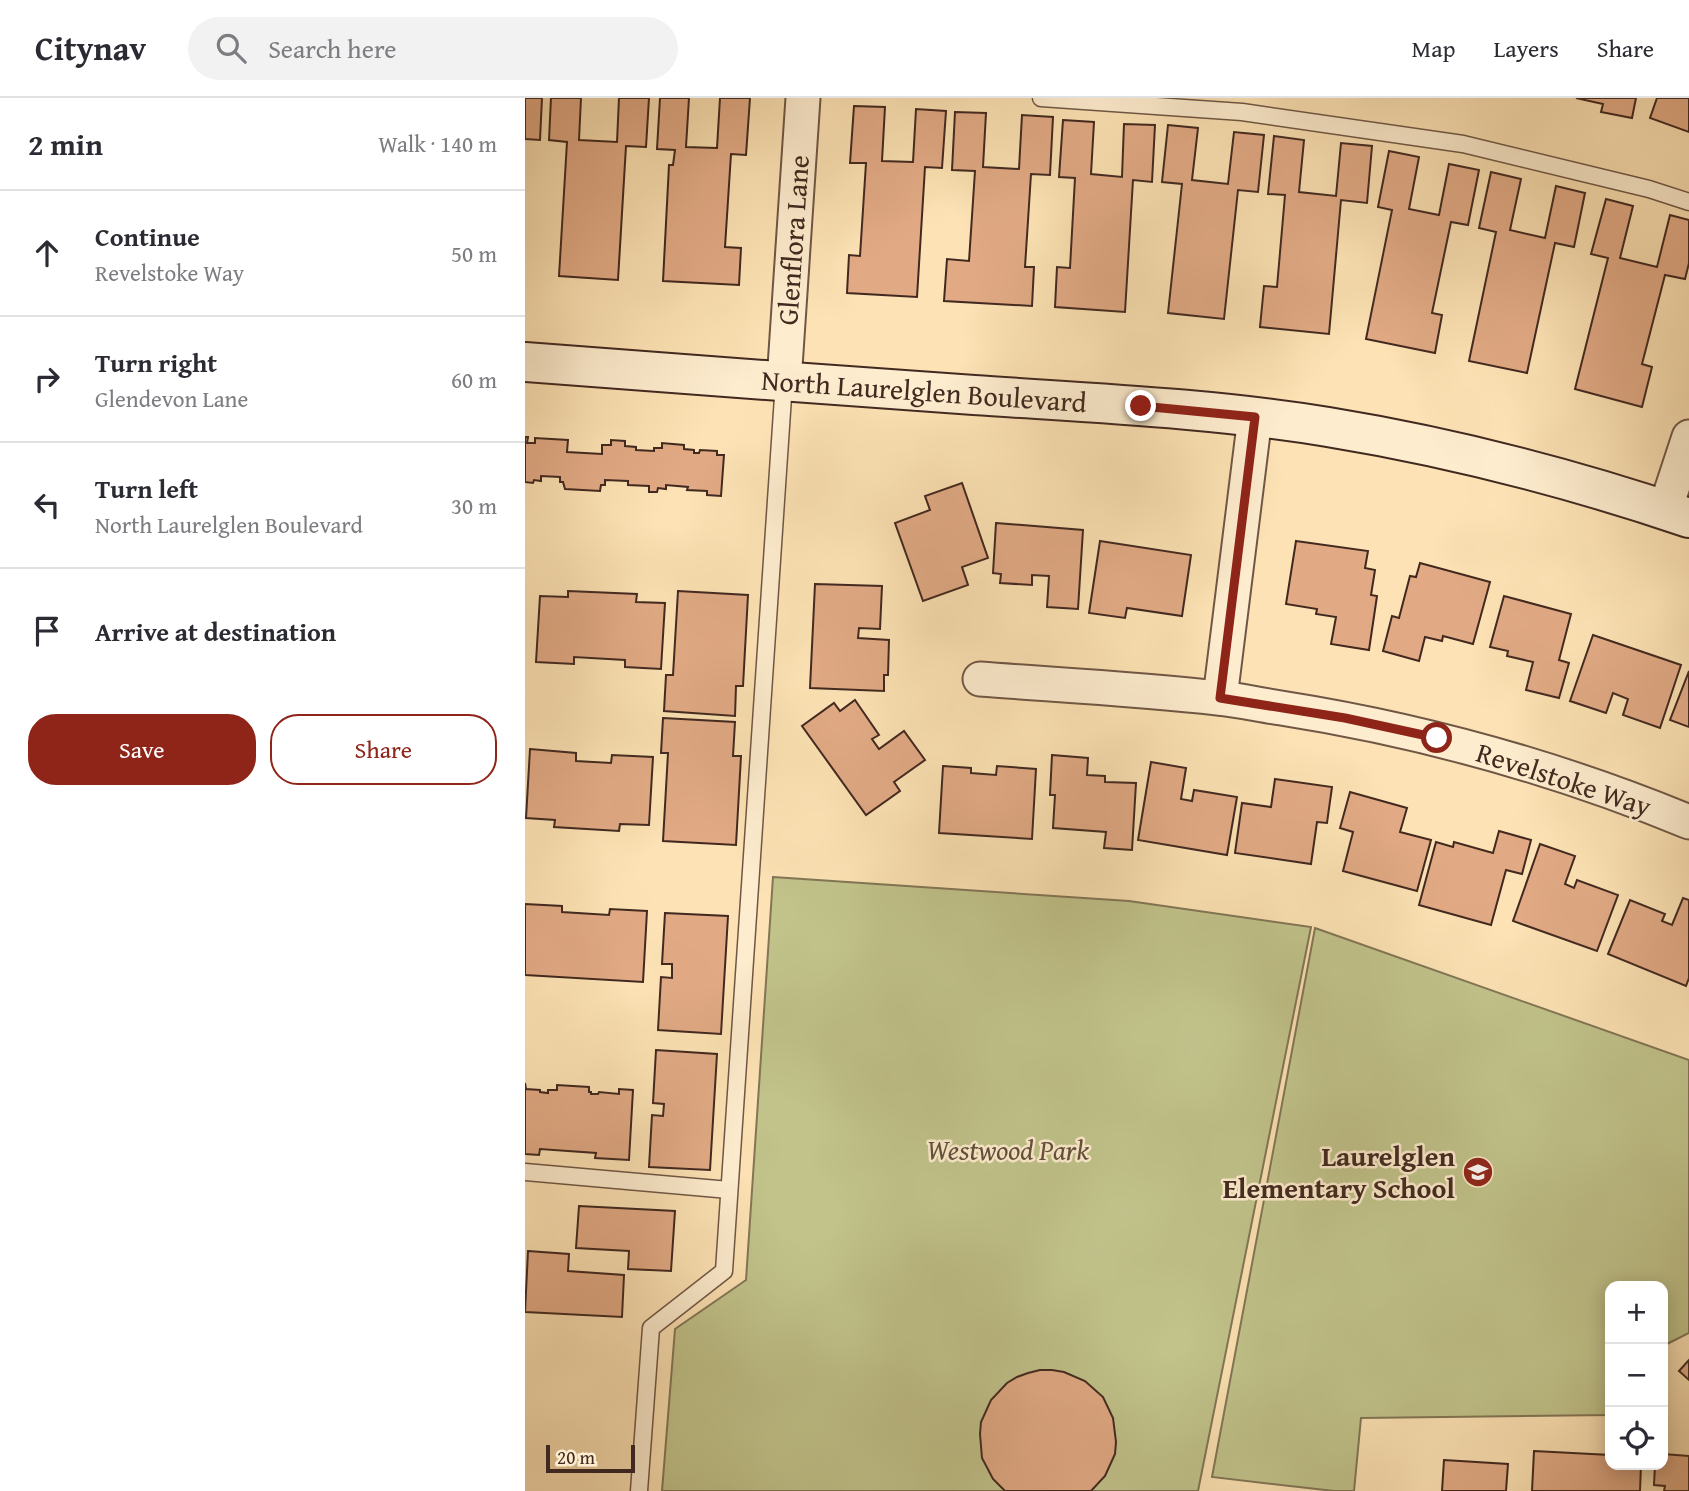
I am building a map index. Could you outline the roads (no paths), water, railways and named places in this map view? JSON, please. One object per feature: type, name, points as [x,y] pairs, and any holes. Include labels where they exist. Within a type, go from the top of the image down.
[{"type":"street","name":"Glenflora Lane","points":[[784,382],[803,98]]},
{"type":"street","name":"North Laurelglen Boulevard","points":[[525,362],[1141,406],[1255,417],[1434,447],[1557,477],[1677,514]]},
{"type":"street","points":[[1220,698],[1255,417]]},
{"type":"street","points":[[1677,514],[1689,437]]},
{"type":"street","name":"Revelstoke Way","points":[[980,679],[1220,698],[1345,718],[1437,738],[1528,764],[1647,804],[1689,822]]},
{"type":"lane","points":[[1041,98],[1242,112],[1463,144],[1649,189],[1689,202]]},
{"type":"lane","points":[[639,1491],[651,1328],[724,1271],[784,382]]},
{"type":"lane","points":[[525,1172],[729,1189]]},
{"type":"place","name":"Laurelglen Elementary School","points":[[1478,1172]]},
{"type":"park label","name":"Westwood Park","points":[[1008,1150]]}]
